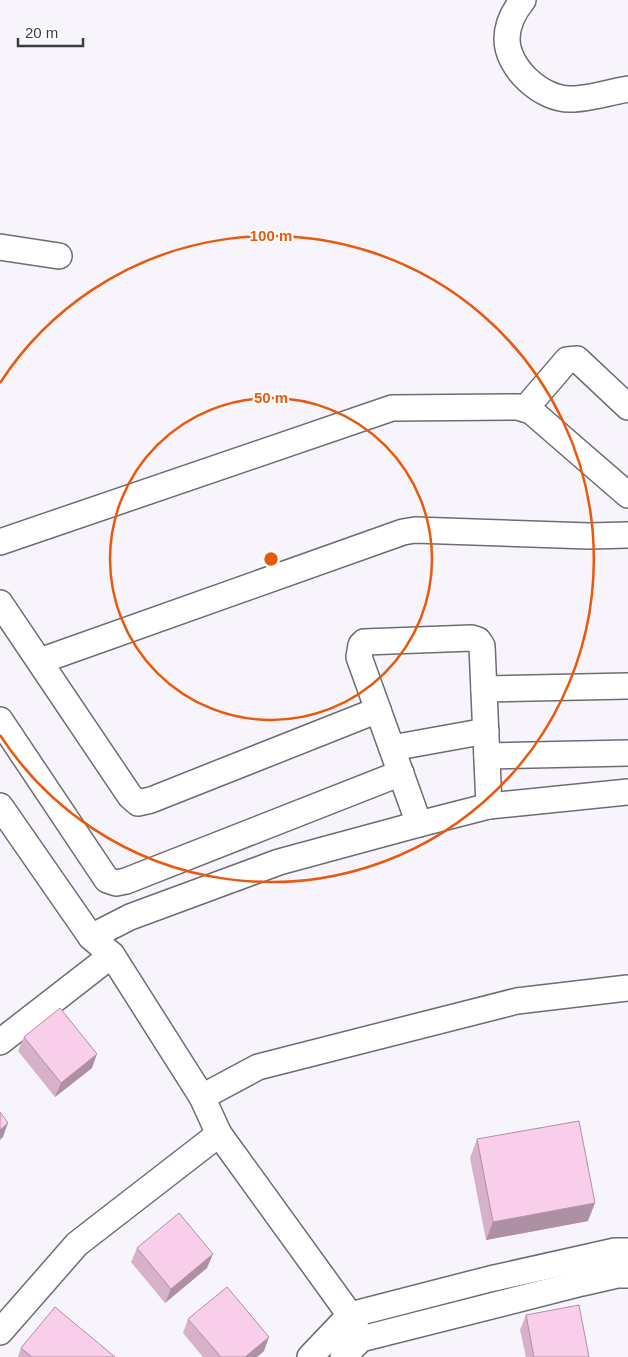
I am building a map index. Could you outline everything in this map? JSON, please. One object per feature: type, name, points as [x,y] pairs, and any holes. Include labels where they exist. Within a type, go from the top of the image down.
[{"type":"street","points":[[523,0],[512,14],[507,39],[513,63],[532,83],[548,95],[570,99],[628,89]]},
{"type":"street","points":[[0,247],[59,256]]},
{"type":"street","points":[[525,409],[567,360],[572,358],[576,359],[628,407]]},
{"type":"street","points":[[0,542],[392,408],[518,406],[531,411],[628,495]]},
{"type":"street","points":[[40,661],[402,532],[415,530],[589,536],[628,535]]},
{"type":"street","points":[[0,603],[130,796],[138,803],[151,800],[378,710]]},
{"type":"street","points":[[419,824],[359,657],[360,646],[364,642],[472,638],[478,640],[482,646],[489,806]]},
{"type":"street","points":[[484,689],[628,686]]},
{"type":"street","points":[[0,720],[108,880],[116,883],[126,881],[401,773]]},
{"type":"street","points":[[392,748],[486,731]]},
{"type":"street","points":[[487,756],[628,753]]},
{"type":"street","points":[[91,937],[130,917],[279,862],[419,824],[489,806],[628,792]]},
{"type":"street","points":[[0,806],[91,937],[112,955],[202,1097],[219,1134],[350,1315],[361,1339]]},
{"type":"street","points":[[0,1042],[112,955]]},
{"type":"street","points":[[202,1097],[258,1066],[517,1001],[628,988]]},
{"type":"street","points":[[0,1332],[77,1244],[219,1134]]},
{"type":"street","points":[[310,1357],[350,1315],[490,1279],[615,1251],[628,1251]]},
{"type":"street","points":[[343,1357],[361,1339],[582,1283],[617,1275],[628,1275]]},
{"type":"building","points":[[60,1008],[97,1054],[61,1083],[24,1037]]},
{"type":"building","points":[[0,1112],[8,1123],[0,1130]]},
{"type":"building","points":[[579,1121],[595,1203],[493,1222],[477,1139]]},
{"type":"building","points":[[179,1213],[213,1254],[171,1289],[137,1248]]},
{"type":"building","points":[[227,1287],[269,1337],[245,1357],[221,1357],[188,1319]]},
{"type":"building","points":[[579,1305],[589,1357],[534,1357],[526,1315]]},
{"type":"building","points":[[55,1307],[115,1357],[32,1357],[21,1348]]}]
